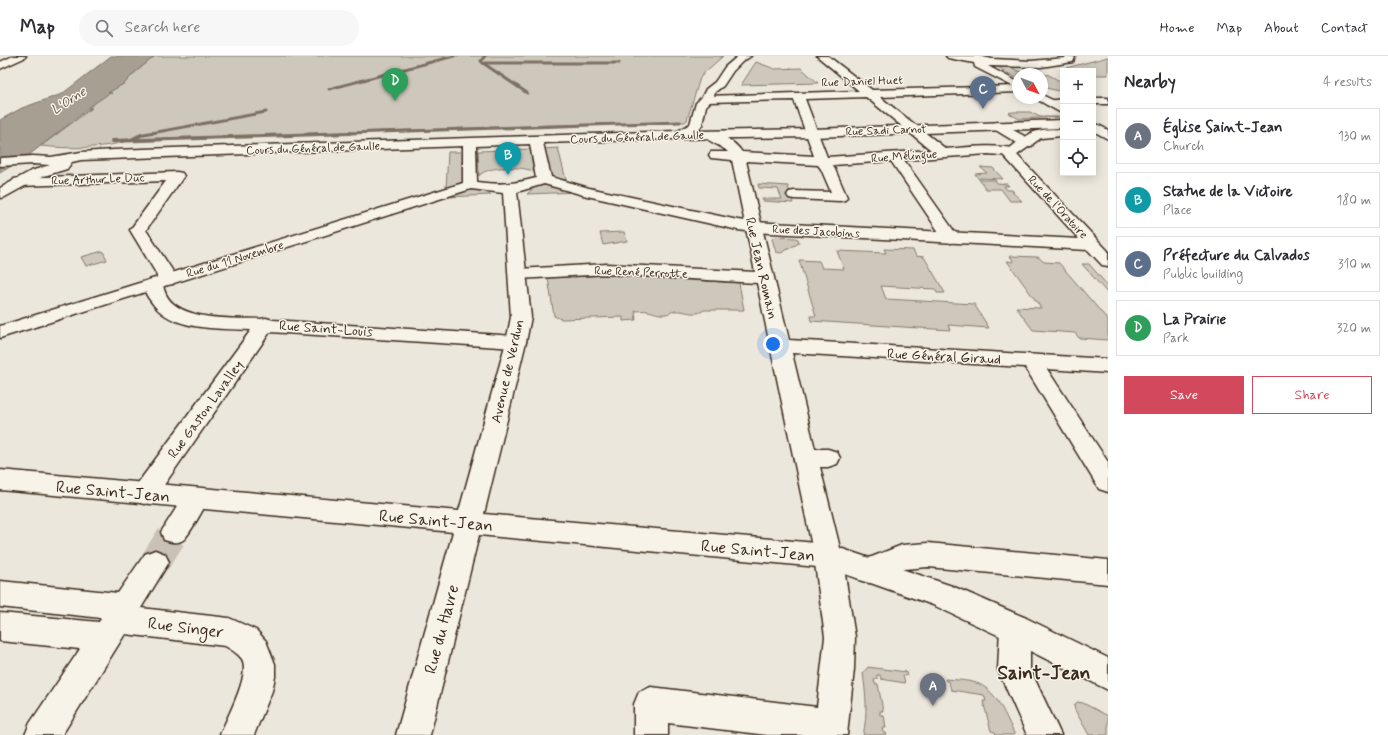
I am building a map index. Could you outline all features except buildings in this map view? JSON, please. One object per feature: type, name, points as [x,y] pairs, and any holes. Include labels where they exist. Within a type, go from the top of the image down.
[{"type":"street","points":[[0,66],[21,56]]},
{"type":"street","points":[[733,56],[718,72],[710,85],[710,126],[738,156]]},
{"type":"street","points":[[680,134],[689,131],[696,125],[700,105],[719,84],[729,69],[738,60],[746,56]]},
{"type":"street","points":[[822,56],[943,153]]},
{"type":"street","points":[[951,56],[984,62],[1050,63],[1063,62],[1072,56]]},
{"type":"street","points":[[984,62],[1012,78]]},
{"type":"street","points":[[984,62],[979,65],[1012,84]]},
{"type":"street","name":"Rue Daniel Huet","points":[[709,95],[798,96],[1012,88]]},
{"type":"street","points":[[794,195],[840,197],[828,168],[822,161],[798,96]]},
{"type":"street","points":[[1048,100],[1060,102]]},
{"type":"street","points":[[1048,101],[1060,108]]},
{"type":"street","points":[[1096,101],[1108,101]]},
{"type":"street","name":"Rue Sadi Carnot","points":[[710,126],[812,133],[1060,124]]},
{"type":"street","name":"Cours du Général de Gaulle","points":[[536,143],[680,134],[710,126]]},
{"type":"street","name":"Cours du Général de Gaulle","points":[[47,161],[81,156],[108,155],[692,140],[701,139],[710,126]]},
{"type":"street","points":[[998,126],[1028,143]]},
{"type":"street","points":[[1096,128],[1108,136]]},
{"type":"street","points":[[1012,152],[1028,143],[1037,135],[1060,134]]},
{"type":"street","points":[[1096,135],[1108,136]]},
{"type":"street","points":[[469,145],[470,185],[508,190],[544,180],[536,143]]},
{"type":"street","name":"Cours du Général de Gaulle","points":[[47,161],[72,163],[469,145]]},
{"type":"street","name":"Rue Mélingue","points":[[716,155],[822,161],[988,150],[1012,152]]},
{"type":"street","name":"Rue de l'Oratoire","points":[[1012,152],[1010,155],[1015,161],[1108,261]]},
{"type":"street","name":"Rue Jean Romain","points":[[738,156],[780,346],[817,458],[828,556],[840,637],[831,730]]},
{"type":"street","points":[[895,156],[950,238]]},
{"type":"street","points":[[0,162],[47,161]]},
{"type":"street","points":[[36,174],[47,161]]},
{"type":"street","points":[[0,194],[19,182],[36,174],[72,163]]},
{"type":"street","name":"Rue Arthur Le Duc","points":[[19,182],[177,176]]},
{"type":"street","name":"Rue Saint-Louis","points":[[177,176],[138,230],[165,272],[155,293],[167,308],[176,314],[189,319],[516,342]]},
{"type":"street","name":"Rue des Jacobins","points":[[544,180],[587,192],[738,225],[754,227],[1094,245]]},
{"type":"street","name":"Rue du 11 Novembre","points":[[0,332],[427,200],[470,185]]},
{"type":"street","name":"Avenue de Verdun","points":[[469,523],[516,342],[521,317],[518,274],[508,190]]},
{"type":"street","name":"Rue René Perrotte","points":[[518,274],[607,269],[765,278]]},
{"type":"street","name":"Rue Gaston Lavalley","points":[[144,494],[266,324]]},
{"type":"street","name":"Rue Général Giraud","points":[[780,346],[1108,366]]},
{"type":"street","points":[[1032,362],[1108,482]]},
{"type":"street","name":"Rue Saint-Jean","points":[[0,480],[828,556],[868,571],[942,595],[1015,628],[1108,674]]},
{"type":"street","points":[[174,532],[196,498]]},
{"type":"street","name":"Rue du Havre","points":[[413,735],[469,523]]},
{"type":"street","points":[[868,571],[902,557],[928,555],[1108,572]]},
{"type":"street","points":[[42,735],[155,562]]},
{"type":"street","points":[[0,594],[116,621]]},
{"type":"street","points":[[0,627],[116,621]]},
{"type":"street","name":"Rue Singer","points":[[116,621],[229,632],[241,636],[250,643],[260,662],[260,676],[257,690],[237,735]]},
{"type":"street","points":[[1015,628],[1014,670],[1044,735]]},
{"type":"street","points":[[651,735],[651,704],[831,730]]},
{"type":"shaded area","points":[[155,56],[723,56],[700,78],[687,120],[685,122],[548,125],[130,140],[86,148],[41,146],[91,109],[87,108],[115,88],[125,83],[132,75]]},
{"type":"shaded area","points":[[1108,57],[1108,75],[1096,75],[1096,68],[1066,68]]},
{"type":"shaded area","points":[[756,62],[775,69],[801,68],[818,83],[741,85]]},
{"type":"shaded area","points":[[996,66],[1019,67],[1012,68],[1012,75]]},
{"type":"shaded area","points":[[1048,75],[1060,81],[1060,91],[1048,88]]},
{"type":"shaded area","points":[[1030,112],[1040,117],[1060,117],[1019,119],[1009,113]]},
{"type":"shaded area","points":[[558,148],[567,184],[549,179],[542,149]]},
{"type":"shaded area","points":[[531,149],[535,172],[515,168],[497,168],[483,172],[479,176],[478,151]]},
{"type":"shaded area","points":[[448,152],[464,152],[464,183],[446,190]]},
{"type":"shaded area","points":[[980,167],[993,168],[1003,179],[980,178],[981,180],[995,180],[997,183],[1007,184],[1009,186],[1004,186],[1007,190],[1012,190],[1014,192],[1012,192],[1022,201],[1010,201],[1001,189],[986,189],[975,174],[987,173]]},
{"type":"shaded area","points":[[758,184],[788,186],[793,203],[763,201],[762,199],[782,199],[778,189],[759,188]]},
{"type":"shaded area","points":[[550,185],[579,192],[527,194],[535,187]]},
{"type":"shaded area","points":[[469,189],[481,190],[491,195],[445,196]]},
{"type":"shaded area","points":[[624,232],[627,241],[603,245],[600,233]]},
{"type":"shaded area","points":[[774,237],[796,238],[798,239],[799,243],[781,253],[776,252],[772,239]]},
{"type":"shaded area","points":[[884,249],[913,250],[916,256],[924,257],[945,293],[937,293],[935,289],[881,286],[886,299],[974,304],[989,328],[948,325],[950,330],[811,321],[810,316],[816,316],[799,260],[819,261],[822,268],[844,269],[837,251],[886,253]]},
{"type":"shaded area","points":[[103,251],[107,260],[86,266],[81,257]]},
{"type":"shaded area","points":[[1010,256],[1038,257],[1044,262],[1059,263],[1108,320],[1108,340],[1079,338],[1075,333],[1033,330],[1016,307],[1041,308],[1007,261],[1014,262]]},
{"type":"shaded area","points":[[1082,264],[1089,264],[1108,286],[1108,294]]},
{"type":"shaded area","points":[[610,275],[739,283],[744,310],[704,310],[698,313],[674,311],[668,314],[635,311],[636,320],[623,321],[623,317],[561,319],[554,316],[548,278]]},
{"type":"shaded area","points":[[868,667],[906,672],[907,676],[903,675],[905,683],[881,679],[880,675],[877,675],[877,679],[874,680],[875,684],[878,684],[883,711],[880,711],[880,715],[884,715],[886,728],[882,728],[883,732],[887,735],[863,735],[866,720],[866,704],[863,673]]},
{"type":"shaded area","points":[[945,679],[962,680],[979,684],[986,688],[1001,706],[1015,735],[996,735],[995,732],[991,731],[983,701],[986,701],[984,695],[951,690],[949,682]]},
{"type":"shaded area","points":[[1077,702],[1083,703],[1108,716],[1108,735],[1089,735],[1075,710],[1074,706]]},
{"type":"water","name":"L'Orne","points":[[111,56],[155,56],[132,75],[125,83],[108,93],[112,93],[108,94],[88,108],[92,108],[29,155],[0,173],[0,120],[22,108],[62,94]]},
{"type":"waterway","points":[[329,89],[454,56]]},
{"type":"waterway","points":[[485,56],[481,61],[483,63],[527,93]]},
{"type":"waterway","points":[[485,63],[619,63]]},
{"type":"waterway","points":[[146,134],[266,112]]},
{"type":"waterway","points":[[350,133],[680,122]]},
{"type":"waterway","points":[[131,140],[141,135],[152,133]]},
{"type":"waterway","points":[[112,141],[350,133]]},
{"type":"waterway","points":[[320,134],[350,133]]},
{"type":"tunnel","points":[[155,562],[174,532]]},
{"type":"place","name":"La Prairie","points":[[395,101]]},
{"type":"place","name":"Préfecture du Calvados","points":[[983,109]]},
{"type":"place","name":"Statue de la Victoire","points":[[508,175]]},
{"type":"place","name":"Église Saint-Jean","points":[[933,706]]},
{"type":"district","name":"Saint-Jean","points":[[1044,672]]}]
